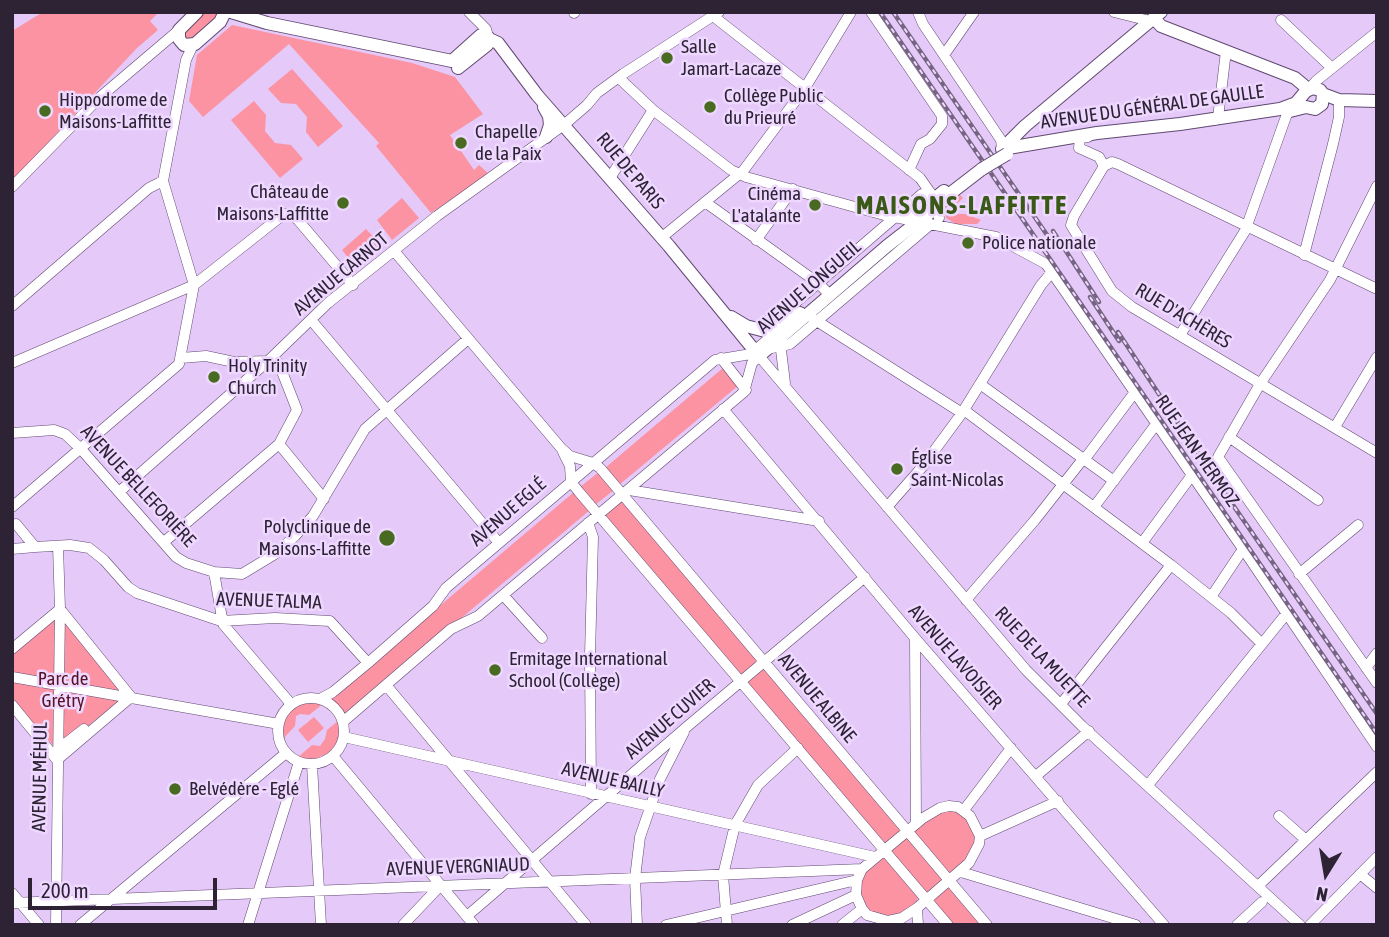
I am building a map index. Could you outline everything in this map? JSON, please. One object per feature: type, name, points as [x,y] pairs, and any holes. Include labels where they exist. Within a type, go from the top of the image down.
[{"type":"main road","points":[[182,34],[197,12]]},
{"type":"main road","points":[[182,34],[226,15],[455,65],[484,37]]},
{"type":"main road","points":[[1004,151],[1025,126],[1155,17],[1161,26],[1295,78],[1314,93]]},
{"type":"main road","name":"RUE DE PARIS","points":[[484,37],[498,43],[537,95],[565,124],[723,310],[763,341]]},
{"type":"main road","name":"AVENUE DU GÉNÉRAL DE GAULLE","points":[[1004,151],[1094,133],[1280,109],[1314,93],[1339,100],[1377,102]]},
{"type":"main road","name":"AVENUE DU GÉNÉRAL DE GAULLE","points":[[1004,151],[1289,111],[1314,93]]},
{"type":"main road","name":"AVENUE DU GÉNÉRAL DE GAULLE","points":[[1314,93],[1339,105],[1377,102]]},
{"type":"main road","points":[[537,95],[549,116],[550,125],[546,136]]},
{"type":"main road","name":"AVENUE LONGUEIL","points":[[763,341],[1004,151]]},
{"type":"main road","name":"AVENUE LONGUEIL","points":[[763,341],[780,343],[811,318],[825,290]]},
{"type":"main road","name":"RUE DE PARIS","points":[[723,310],[763,341]]},
{"type":"street","name":"RUE DE PARIS","points":[[469,12],[484,37]]},
{"type":"street","points":[[662,238],[739,174],[805,88],[851,12]]},
{"type":"street","points":[[871,12],[942,116],[942,124],[930,139],[921,144],[909,170]]},
{"type":"street","points":[[918,12],[923,24],[1001,140],[1004,151]]},
{"type":"street","points":[[944,55],[974,12]]},
{"type":"street","points":[[1114,12],[1155,17]]},
{"type":"street","points":[[716,14],[909,170],[927,211]]},
{"type":"street","name":"AVENUE CARNOT","points":[[119,492],[271,359],[328,303],[489,178],[565,124],[597,93],[716,14]]},
{"type":"street","points":[[1281,20],[1332,68]]},
{"type":"street","points":[[1314,93],[1332,68],[1377,32]]},
{"type":"street","points":[[12,187],[99,98],[182,34],[186,60],[163,181],[194,285],[181,358],[178,364],[12,507]]},
{"type":"street","points":[[1187,127],[1218,118],[1226,51]]},
{"type":"street","name":"RUE JEAN MERMOZ","points":[[619,78],[653,110],[739,174],[895,218],[927,211],[948,226],[996,237],[1041,260],[1157,423],[1377,747]]},
{"type":"street","points":[[1304,255],[1334,144],[1339,105]]},
{"type":"street","points":[[610,178],[653,110]]},
{"type":"street","points":[[1180,335],[1247,226],[1289,111]]},
{"type":"street","points":[[1094,133],[1080,138],[1079,148],[1099,157],[1104,166],[1112,162],[1118,164],[1377,289]]},
{"type":"street","name":"RUE D'ACHÈRES","points":[[1104,166],[1074,216],[1071,226],[1112,291],[1132,307],[1377,453]]},
{"type":"street","points":[[12,306],[149,188],[163,181]]},
{"type":"street","points":[[1377,186],[1336,270],[1260,384],[1218,457],[1377,683]]},
{"type":"street","points":[[756,240],[793,189]]},
{"type":"street","points":[[344,721],[451,629],[478,617],[746,390],[752,363],[780,316],[825,290],[922,194],[927,211]]},
{"type":"street","points":[[705,202],[825,290]]},
{"type":"street","points":[[927,211],[811,318],[963,412],[1064,484],[1231,613],[1261,643]]},
{"type":"street","points":[[12,363],[194,285],[279,216],[288,213],[298,220],[353,285]]},
{"type":"street","points":[[395,252],[561,448],[570,456],[593,463]]},
{"type":"street","points":[[887,507],[923,466],[963,412],[1041,285],[1052,272]]},
{"type":"street","points":[[312,321],[499,543]]},
{"type":"street","name":"AVENUE BELLEFORIÈRE","points":[[12,433],[54,430],[65,434],[80,447],[176,557],[214,572],[233,575],[251,570],[295,536],[324,499],[356,440],[468,339]]},
{"type":"street","name":"AVENUE EGLÉ","points":[[321,698],[333,692],[368,663],[433,606],[446,588],[715,360],[751,354],[763,341]]},
{"type":"street","name":"RUE DE LA MUETTE","points":[[763,341],[776,374],[786,387],[1026,670],[1300,925]]},
{"type":"street","points":[[780,343],[786,387]]},
{"type":"street","points":[[164,542],[279,444],[297,410],[279,364],[271,359],[234,362],[206,356],[181,358]]},
{"type":"street","points":[[1335,427],[1373,372],[1377,357]]},
{"type":"street","points":[[721,358],[746,390]]},
{"type":"street","points":[[980,384],[1114,481]]},
{"type":"street","points":[[966,600],[1064,484],[1135,392]]},
{"type":"street","name":"AVENUE LAVOISIER","points":[[723,409],[915,638],[1164,925]]},
{"type":"street","points":[[1094,508],[1157,423]]},
{"type":"street","points":[[1229,437],[1318,500]]},
{"type":"street","points":[[279,444],[324,499]]},
{"type":"street","points":[[561,448],[570,466],[571,482],[948,925]]},
{"type":"street","name":"AVENUE ALBINE","points":[[593,463],[625,492],[763,662],[912,827],[950,881],[987,925]]},
{"type":"street","points":[[1142,543],[1192,475]]},
{"type":"street","points":[[625,492],[819,521]]},
{"type":"street","points":[[588,523],[593,537],[591,794]]},
{"type":"street","points":[[16,524],[35,547]]},
{"type":"street","points":[[1299,573],[1358,525]]},
{"type":"street","name":"AVENUE TALMA","points":[[12,549],[70,545],[89,548],[137,593],[221,621],[275,618],[330,621],[368,663]]},
{"type":"street","name":"AVENUE MÉHUL","points":[[56,925],[60,613],[58,546]]},
{"type":"street","points":[[1211,597],[1243,549]]},
{"type":"street","points":[[1061,704],[1171,565]]},
{"type":"street","points":[[214,572],[221,621],[291,705]]},
{"type":"street","name":"AVENUE CUVIER","points":[[467,916],[865,577]]},
{"type":"street","points":[[503,595],[542,638]]},
{"type":"street","points":[[12,649],[60,613]]},
{"type":"street","points":[[12,656],[60,613]]},
{"type":"street","points":[[60,613],[128,697]]},
{"type":"street","points":[[1148,785],[1287,613]]},
{"type":"street","points":[[912,827],[915,638]]},
{"type":"street","points":[[1366,668],[1377,653]]},
{"type":"street","points":[[12,677],[279,724]]},
{"type":"street","points":[[386,685],[586,925]]},
{"type":"street","points":[[57,755],[128,697]]},
{"type":"street","points":[[311,697],[321,698],[330,702],[344,721],[344,737],[340,747],[324,763],[312,765],[299,762],[286,753],[278,734],[279,724],[283,713],[291,705],[311,697]]},
{"type":"street","points":[[12,698],[57,755]]},
{"type":"street","points":[[12,705],[57,755]]},
{"type":"street","points":[[637,925],[635,878],[638,845],[660,779],[689,725]]},
{"type":"street","points":[[1036,776],[1089,731]]},
{"type":"street","name":"AVENUE BAILLY","points":[[344,737],[875,857]]},
{"type":"street","points":[[727,925],[723,875],[735,825],[758,785],[798,748]]},
{"type":"street","points":[[964,810],[1011,748]]},
{"type":"street","points":[[80,925],[286,753]]},
{"type":"street","points":[[333,756],[474,925]]},
{"type":"street","points":[[248,925],[299,762]]},
{"type":"street","points":[[312,765],[321,925]]},
{"type":"street","points":[[1258,886],[1377,772]]},
{"type":"street","points":[[981,836],[964,810],[949,806],[940,808],[912,827],[862,869],[857,880],[856,895],[862,909],[872,921],[901,921],[961,872],[974,857],[981,836],[1058,801]]},
{"type":"street","points":[[1279,816],[1306,840]]},
{"type":"street","points":[[1310,925],[1377,857]]},
{"type":"street","name":"AVENUE VERGNIAUD","points":[[16,902],[862,869]]},
{"type":"street","points":[[961,872],[1136,925]]},
{"type":"street","points":[[1360,874],[1377,888]]},
{"type":"street","points":[[666,925],[857,880]]},
{"type":"street","points":[[403,925],[441,885]]},
{"type":"street","points":[[12,893],[16,902],[39,925]]},
{"type":"street","points":[[792,925],[856,895]]},
{"type":"street","points":[[1237,925],[1262,902]]},
{"type":"street","points":[[917,908],[918,925]]},
{"type":"street","points":[[842,925],[862,909]]},
{"type":"green space","name":"Hippodrome de Maisons-Laffitte","points":[[43,12],[159,12],[150,21],[158,30],[137,48],[12,181],[12,31]]},
{"type":"green space","points":[[202,12],[220,12],[220,16],[194,40],[186,40],[182,31]]},
{"type":"green space","points":[[232,25],[412,63],[455,77],[483,114],[450,135],[474,170],[479,165],[489,174],[431,213],[376,146],[379,143],[289,44],[203,117],[189,101],[197,55]]},
{"type":"green space","points":[[292,69],[343,126],[318,147],[306,132],[307,117],[296,104],[281,103],[268,89]]},
{"type":"green space","points":[[254,101],[266,115],[265,131],[275,143],[291,145],[303,159],[280,178],[231,120]]},
{"type":"green space","points":[[959,194],[963,198],[949,211],[951,214],[965,214],[981,220],[977,224],[956,224],[946,218],[945,207]]},
{"type":"green space","points":[[402,198],[419,218],[392,240],[377,220]]},
{"type":"green space","points":[[366,229],[383,247],[357,269],[342,250]]},
{"type":"green space","points":[[724,367],[739,385],[619,485],[605,468]]},
{"type":"green space","points":[[599,472],[614,490],[595,505],[580,487]]},
{"type":"green space","points":[[574,492],[590,510],[346,715],[331,698]]},
{"type":"green space","points":[[622,499],[984,925],[952,925],[604,515]]},
{"type":"green space","name":"Parc de Grétry","points":[[59,616],[125,697],[57,750],[12,698],[12,656]]},
{"type":"green space","points":[[309,700],[324,703],[309,715],[296,716],[295,726],[282,740],[283,718],[300,703]]},
{"type":"green space","points":[[314,717],[324,728],[308,742],[298,730]]},
{"type":"green space","points":[[339,720],[342,727],[341,736],[330,753],[311,760],[297,758],[312,745],[320,746],[327,730]]},
{"type":"green space","points":[[946,810],[961,812],[978,834],[972,852],[950,877],[911,830]]},
{"type":"green space","points":[[883,856],[918,897],[916,904],[904,913],[883,918],[866,909],[858,892],[865,871]]},
{"type":"railway","points":[[880,12],[1377,734]]},
{"type":"railway","points":[[893,12],[1054,245]]},
{"type":"railway","points":[[1053,231],[1099,302]]},
{"type":"railway","points":[[1090,297],[1119,341]]},
{"type":"railway","points":[[1118,332],[1213,476],[1377,714]]},
{"type":"place","name":"Salle Jamart-Lacaze","points":[[667,58]]},
{"type":"place","name":"Collège Public du Prieuré","points":[[710,107]]},
{"type":"place","name":"Hippodrome de Maisons-Laffitte","points":[[45,111]]},
{"type":"place","name":"Chapelle de la Paix","points":[[461,143]]},
{"type":"place","name":"Château de Maisons-Laffitte","points":[[343,203]]},
{"type":"place","name":"Cinéma L'atalante","points":[[815,205]]},
{"type":"place","name":"Police nationale","points":[[968,243]]},
{"type":"place","name":"Holy Trinity Church","points":[[214,377]]},
{"type":"place","name":"Église Saint-Nicolas","points":[[897,469]]},
{"type":"place","name":"Polyclinique de Maisons-Laffitte","points":[[387,538]]},
{"type":"place","name":"Ermitage International School (Collège)","points":[[495,670]]},
{"type":"place","name":"Belvédère - Eglé","points":[[175,789]]},
{"type":"district","name":"MAISONS-LAFFITTE","points":[[962,206]]}]
